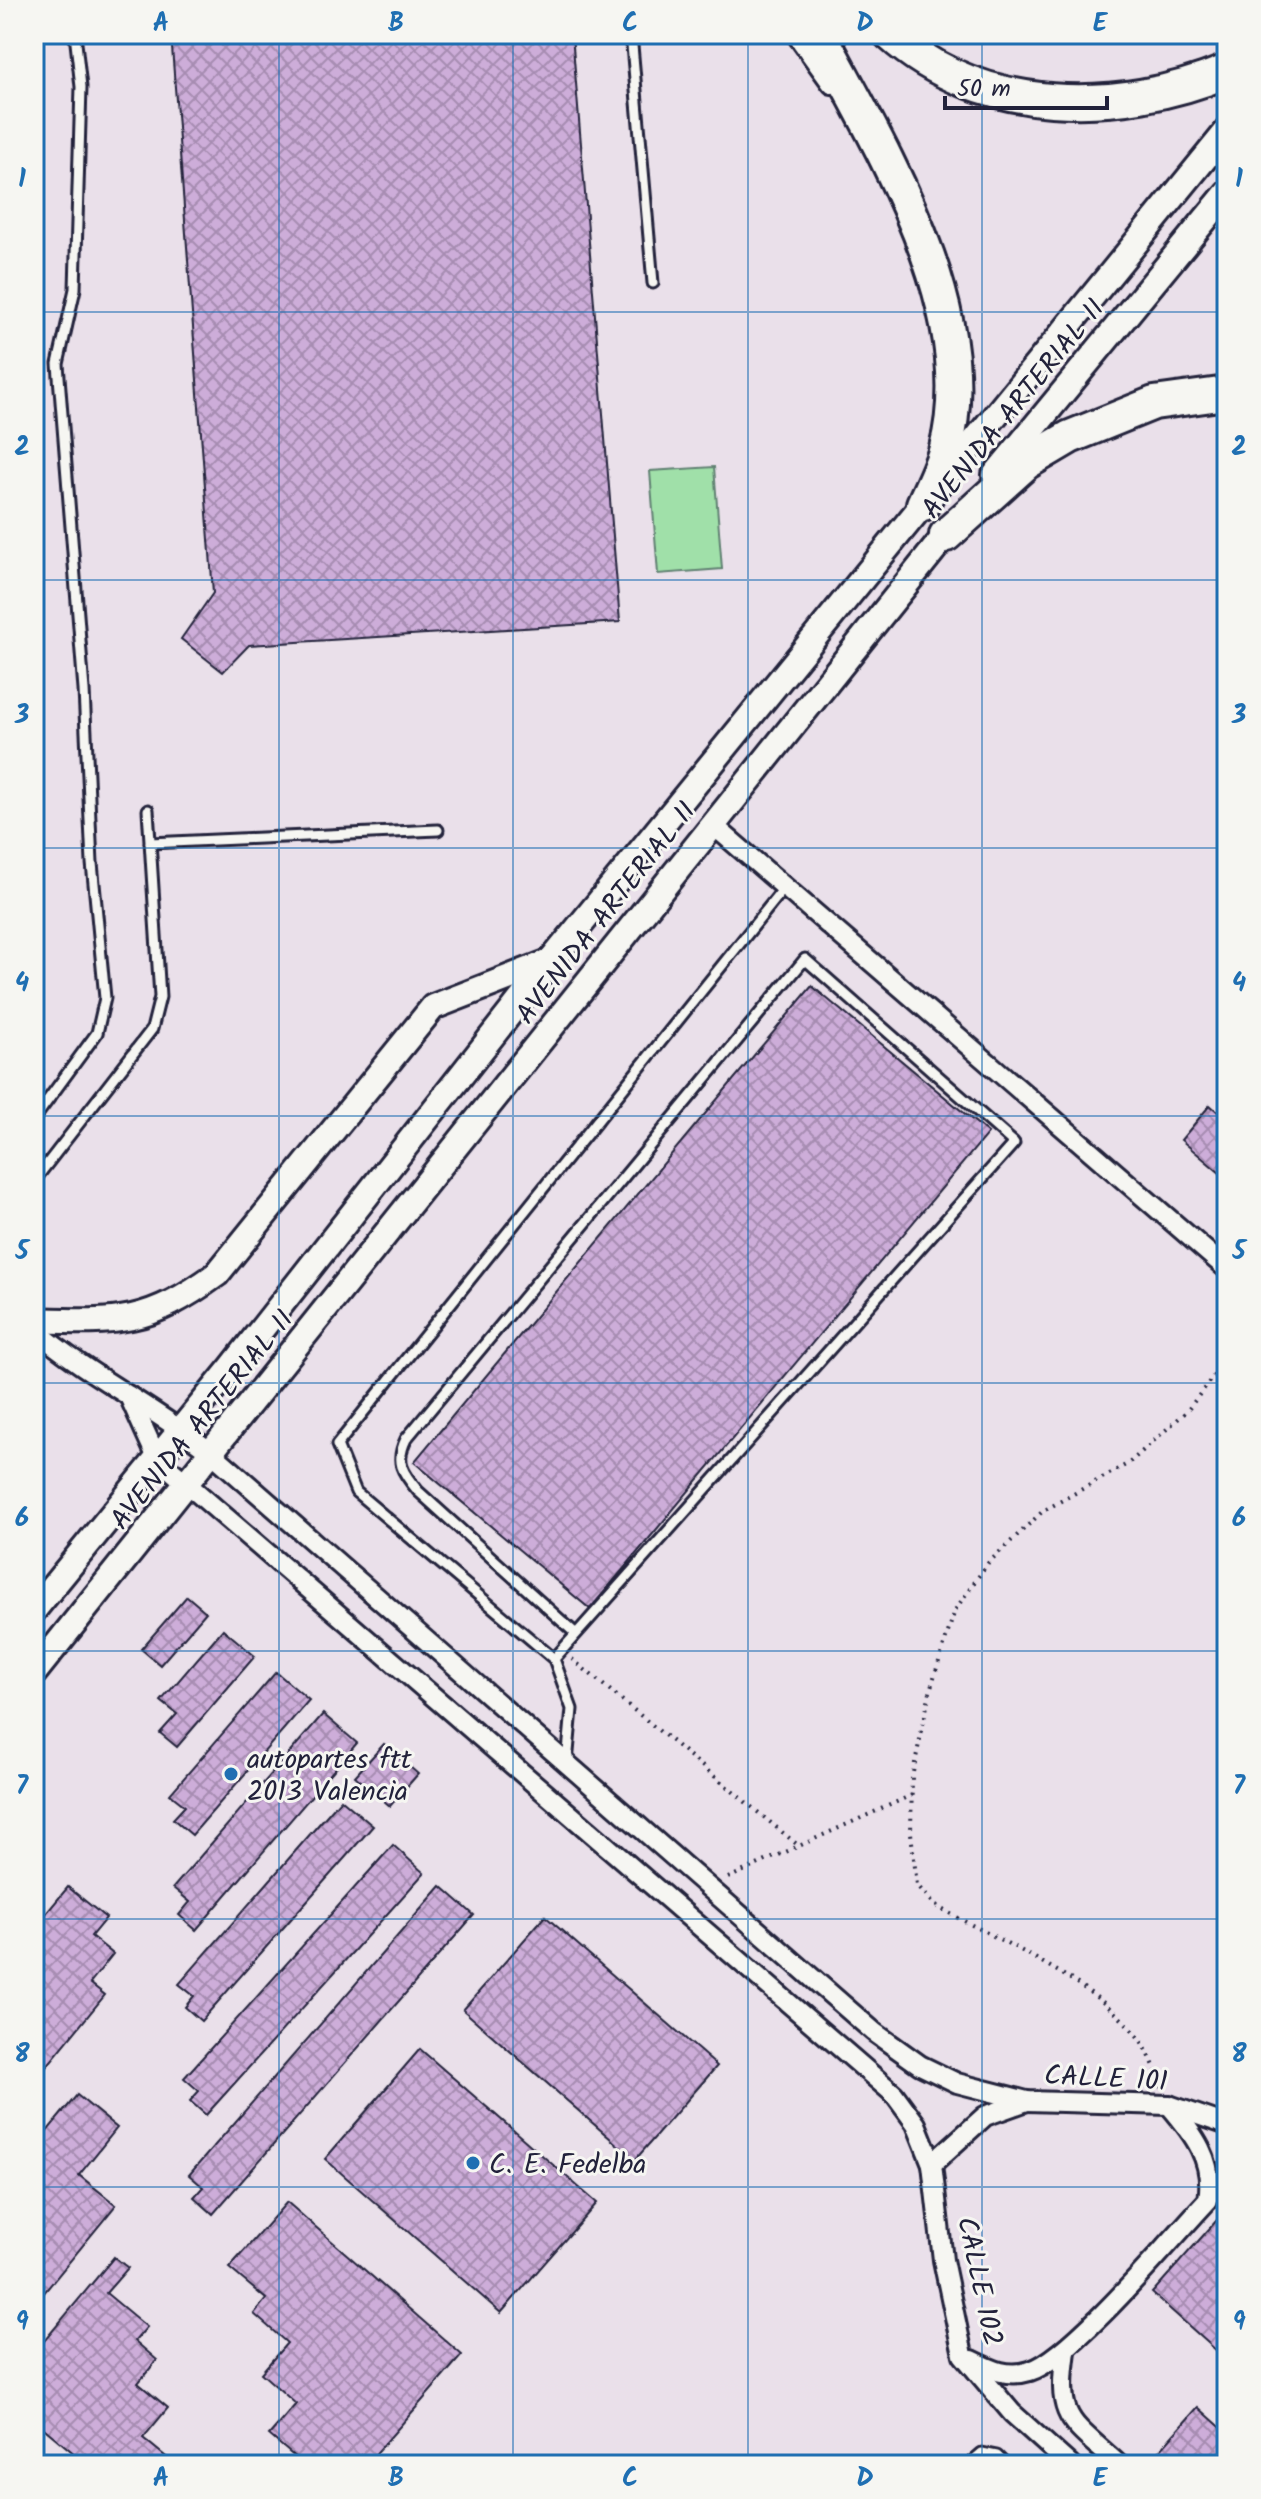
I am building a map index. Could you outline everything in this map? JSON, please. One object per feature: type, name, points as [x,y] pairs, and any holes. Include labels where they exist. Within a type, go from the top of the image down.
[{"type":"highway","points":[[820,34],[884,156],[923,239],[946,322],[953,384],[946,447],[923,504]]},
{"type":"highway","points":[[890,34],[908,50],[945,71],[984,88],[1030,98],[1077,102],[1121,100],[1159,94],[1227,71]]},
{"type":"highway","points":[[946,535],[1026,463],[1070,437],[1154,403],[1227,393]]},
{"type":"street","points":[[796,34],[884,156]]},
{"type":"street","name":"AVENIDA ARTERIAL II","points":[[34,1610],[551,961],[1227,131]]},
{"type":"street","name":"AVENIDA ARTERIAL II","points":[[34,1673],[213,1454],[946,535],[1227,193]]},
{"type":"street","points":[[713,825],[1227,1269]]},
{"type":"street","points":[[34,1320],[136,1319],[180,1301],[217,1274],[433,1007],[551,961]]},
{"type":"street","points":[[34,1329],[70,1360],[181,1428],[213,1454],[874,2032],[920,2065],[957,2083],[1027,2101]]},
{"type":"street","points":[[129,1396],[157,1458]]},
{"type":"street","name":"CALLE 102","points":[[157,1458],[894,2094],[916,2124],[932,2164],[943,2260],[963,2355],[1012,2413],[1070,2465]]},
{"type":"street","points":[[932,2164],[985,2116],[1027,2101]]},
{"type":"street","name":"CALLE 101","points":[[1027,2101],[1169,2105],[1227,2125]]},
{"type":"street","points":[[963,2355],[1001,2374],[1031,2371],[1066,2351],[1208,2200],[1212,2181],[1196,2137],[1169,2105]]},
{"type":"street","points":[[1208,2200],[1227,2195]]},
{"type":"street","points":[[1066,2351],[1060,2391],[1069,2419],[1119,2465]]},
{"type":"lane","points":[[34,1119],[97,1033],[105,998],[92,863],[84,690],[58,364],[75,289],[81,87],[75,34]]},
{"type":"lane","points":[[631,34],[653,283]]},
{"type":"lane","points":[[34,1181],[152,1029],[160,997],[148,810]]},
{"type":"lane","points":[[150,843],[438,830]]},
{"type":"lane","points":[[567,1763],[572,1709],[554,1659],[356,1492],[337,1445],[785,887]]},
{"type":"lane","points":[[554,1659],[1014,1143],[805,959],[406,1439],[399,1454],[401,1471],[418,1491],[575,1633]]},
{"type":"lane","points":[[968,2465],[982,2453],[997,2456],[1006,2465]]},
{"type":"path","points":[[1169,2105],[1151,2057],[1134,2032],[1092,1993],[936,1906],[917,1885],[911,1833],[912,1777],[931,1687],[955,1610],[988,1563],[1043,1511],[1129,1463],[1187,1411],[1227,1358]]},
{"type":"path","points":[[561,1650],[799,1846]]},
{"type":"path","points":[[708,1887],[912,1795]]},
{"type":"green space","points":[[714,467],[722,569],[658,574],[650,471]]},
{"type":"building","points":[[171,34],[572,34],[620,622],[249,645],[223,672],[181,639],[213,593]]},
{"type":"building","points":[[812,986],[988,1133],[590,1609],[414,1462]]},
{"type":"building","points":[[1210,1105],[1227,1120],[1227,1179],[1181,1140]]},
{"type":"building","points":[[187,1596],[206,1612],[160,1665],[141,1649]]},
{"type":"building","points":[[223,1629],[255,1656],[177,1747],[160,1733],[177,1714],[161,1701]]},
{"type":"building","points":[[276,1672],[309,1700],[192,1835],[173,1819],[185,1806],[170,1794]]},
{"type":"building","points":[[323,1714],[357,1743],[196,1930],[179,1915],[190,1902],[173,1888]]},
{"type":"building","points":[[384,1744],[418,1774],[390,1806],[355,1776]]},
{"type":"building","points":[[341,1799],[373,1826],[201,2021],[185,2007],[194,1996],[179,1984]]},
{"type":"building","points":[[393,1845],[424,1873],[206,2115],[190,2101],[199,2091],[184,2078]]},
{"type":"building","points":[[441,1886],[474,1915],[213,2214],[194,2197],[203,2187],[189,2175]]},
{"type":"building","points":[[68,1887],[106,1918],[91,1936],[113,1954],[90,1983],[105,1995],[34,2082],[34,1928]]},
{"type":"building","points":[[545,1916],[717,2066],[635,2160],[463,2010]]},
{"type":"building","points":[[420,2049],[597,2203],[501,2313],[325,2159]]},
{"type":"building","points":[[77,2095],[117,2128],[79,2175],[116,2205],[34,2305],[34,2147]]},
{"type":"building","points":[[287,2202],[462,2355],[366,2465],[304,2465],[269,2435],[296,2404],[261,2373],[287,2343],[254,2314],[266,2299],[229,2268]]},
{"type":"building","points":[[1225,2211],[1227,2213],[1227,2360],[1152,2293]]},
{"type":"building","points":[[114,2257],[128,2268],[106,2293],[147,2327],[135,2341],[157,2360],[138,2383],[168,2408],[143,2438],[171,2461],[168,2465],[88,2465],[34,2420],[34,2353]]},
{"type":"building","points":[[1198,2407],[1227,2433],[1227,2465],[1175,2465],[1159,2451]]},
{"type":"place","name":"autopartes ftt 2013 Valencia","points":[[231,1774]]},
{"type":"place","name":"C. E. Fedelba","points":[[473,2163]]}]
